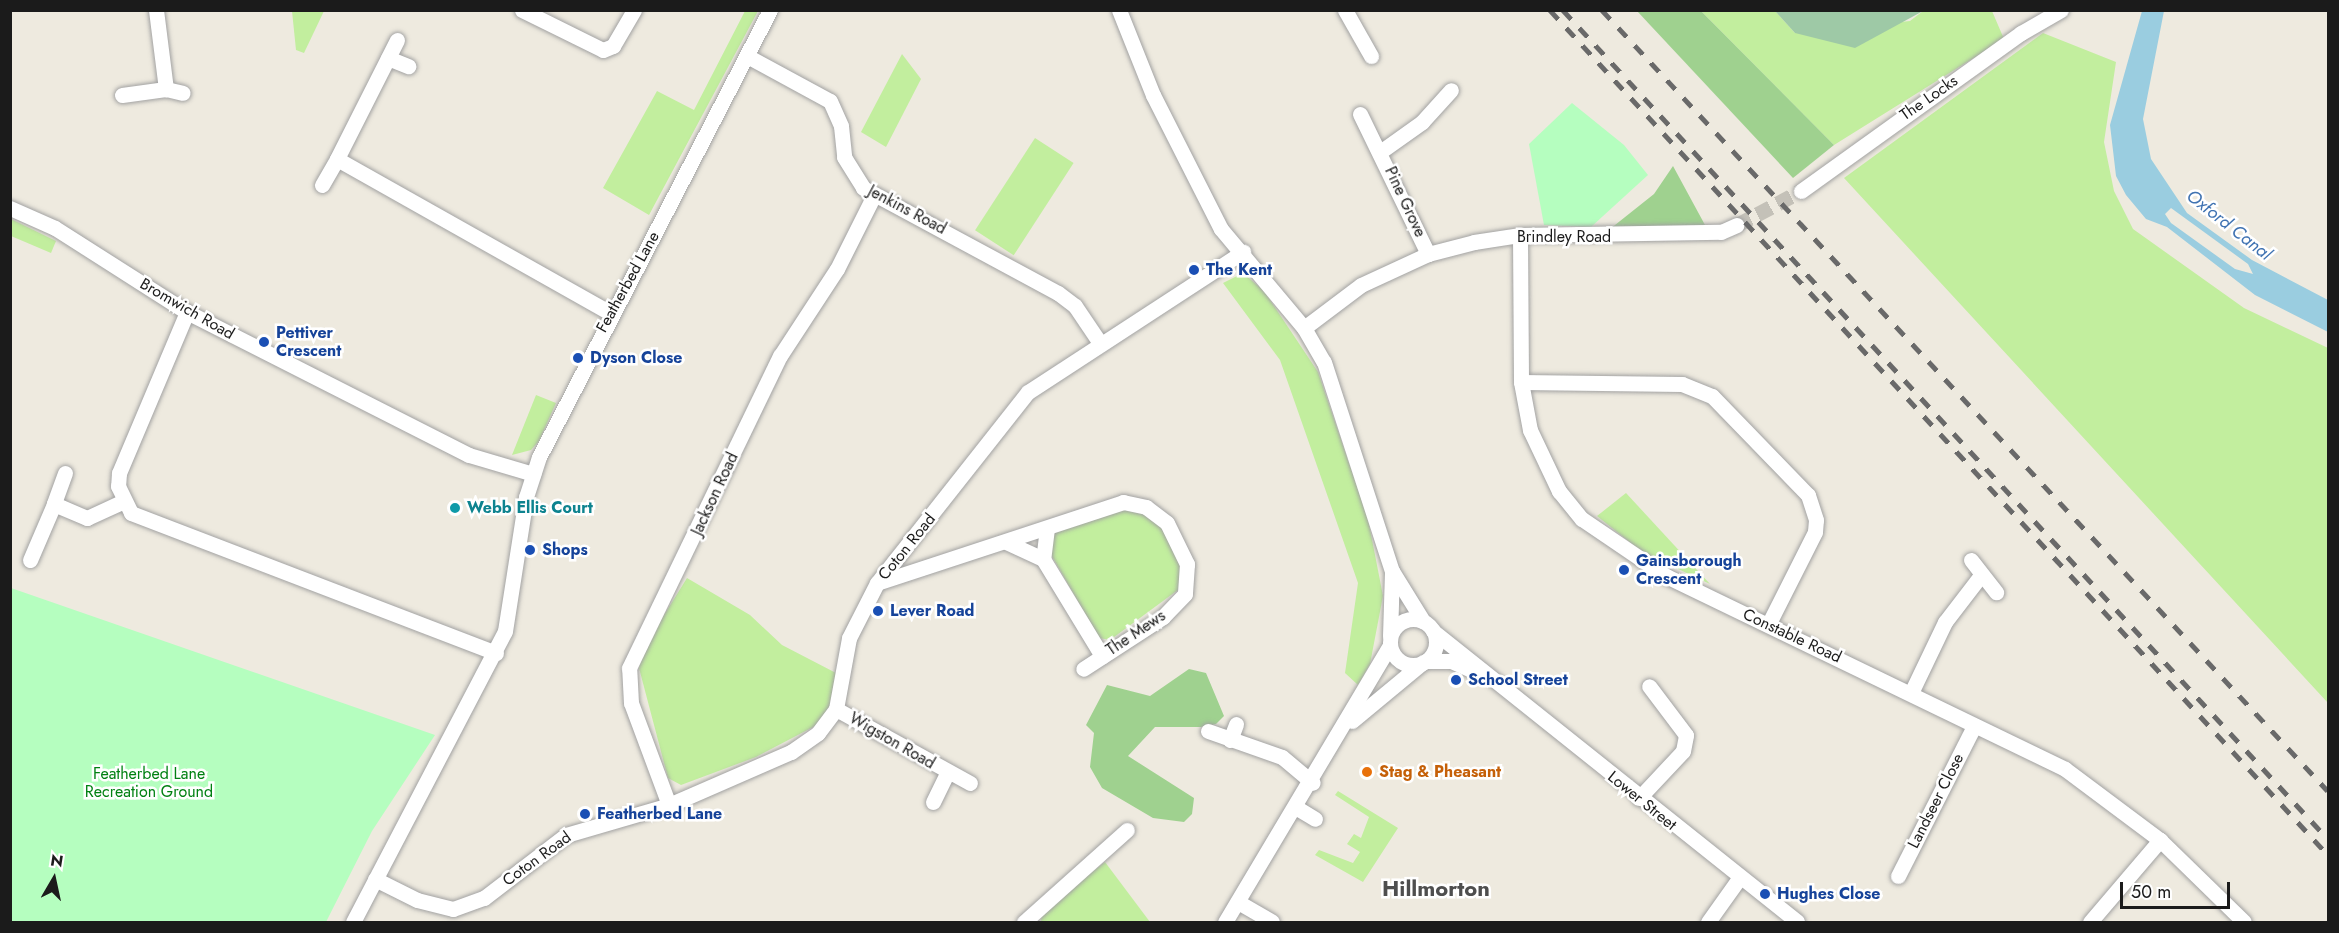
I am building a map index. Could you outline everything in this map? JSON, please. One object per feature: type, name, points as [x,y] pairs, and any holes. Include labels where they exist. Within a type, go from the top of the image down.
[{"type":"street","points":[[156,10],[166,89]]},
{"type":"street","points":[[522,10],[603,50],[613,46],[634,10]]},
{"type":"street","name":"Featherbed Lane","points":[[353,922],[496,653],[510,608],[533,474],[610,313],[770,10]]},
{"type":"street","points":[[1119,10],[1191,173],[1221,229],[1243,252],[1304,328],[1324,362],[1392,571],[1428,626],[1436,644],[1425,661],[1347,724]]},
{"type":"street","points":[[1345,10],[1371,56]]},
{"type":"street","name":"The Locks","points":[[1801,191],[2021,33],[2061,10]]},
{"type":"street","points":[[321,185],[337,159],[397,40]]},
{"type":"street","name":"Jenkins Road","points":[[747,56],[830,101],[841,126],[844,157],[863,188],[1058,293],[1075,306],[1100,343]]},
{"type":"street","points":[[388,58],[408,66]]},
{"type":"street","points":[[122,95],[166,89],[183,93]]},
{"type":"street","name":"Pine Grove","points":[[1380,152],[1422,122],[1451,90]]},
{"type":"street","name":"Pine Grove","points":[[1360,114],[1428,254]]},
{"type":"street","points":[[337,159],[610,313]]},
{"type":"street","name":"Jackson Road","points":[[669,805],[631,702],[629,668],[780,356],[837,269],[874,195]]},
{"type":"street","name":"Bromwich Road","points":[[10,208],[55,228],[187,312],[469,455],[533,474]]},
{"type":"street","name":"Brindley Road","points":[[1304,328],[1361,285],[1428,254],[1520,235],[1697,233],[1737,225]]},
{"type":"street","name":"Constable Road","points":[[1520,235],[1521,382],[1541,458],[1582,519],[1666,576],[2065,769],[2160,840],[2244,922]]},
{"type":"street","name":"Coton Road","points":[[375,879],[417,900],[453,909],[484,898],[566,835],[669,805],[790,752],[818,733],[836,710],[849,638],[877,583],[1028,392],[1243,252]]},
{"type":"street","points":[[187,312],[126,445],[118,486],[124,501],[144,522],[496,653]]},
{"type":"street","points":[[1521,382],[1682,384],[1712,396],[1808,495],[1816,520],[1815,532],[1768,625]]},
{"type":"street","points":[[30,560],[65,473]]},
{"type":"street","points":[[54,504],[87,518],[124,501]]},
{"type":"street","name":"The Mews","points":[[1047,528],[1124,502],[1146,507],[1167,523],[1187,564],[1185,594],[1163,617],[1083,669]]},
{"type":"street","points":[[877,583],[1047,528],[1043,560]]},
{"type":"street","points":[[1005,542],[1043,560],[1102,656]]},
{"type":"street","points":[[1971,560],[1996,592]]},
{"type":"street","points":[[1392,571],[1390,641],[1402,662],[1425,661]]},
{"type":"street","points":[[1911,693],[1945,622],[1981,575]]},
{"type":"street","points":[[1225,922],[1313,783],[1403,621],[1428,626]]},
{"type":"street","name":"Lower Street","points":[[1428,626],[1488,678],[1738,880],[1797,922]]},
{"type":"street","name":"Lower Street","points":[[1425,661],[1451,661],[1488,678]]},
{"type":"street","points":[[1639,798],[1683,751],[1686,735],[1649,686]]},
{"type":"street","name":"Wigston Road","points":[[836,710],[970,783]]},
{"type":"street","points":[[1230,740],[1236,724]]},
{"type":"street","name":"Landseer Close","points":[[1898,876],[1974,726]]},
{"type":"street","points":[[1208,731],[1282,757],[1313,783]]},
{"type":"street","name":"Wigston Road","points":[[933,802],[948,773]]},
{"type":"street","points":[[1296,808],[1314,819]]},
{"type":"street","points":[[1024,922],[1127,831]]},
{"type":"street","points":[[2090,922],[2160,840]]},
{"type":"street","points":[[1708,922],[1738,880]]},
{"type":"street","points":[[1238,902],[1272,922]]},
{"type":"green space","points":[[292,11],[324,11],[304,53],[296,50]]},
{"type":"green space","points":[[745,11],[758,11],[649,215],[603,188],[657,91],[694,110]]},
{"type":"green space","points":[[1637,11],[1701,11],[1834,145],[1793,178]]},
{"type":"green space","points":[[1701,11],[1775,11],[1795,33],[1910,21],[1923,11],[1992,11],[2004,39],[1834,145]]},
{"type":"green space","points":[[1775,11],[1923,11],[1855,48],[1795,33]]},
{"type":"green space","points":[[2043,33],[2116,62],[2104,142],[2114,191],[2133,229],[2244,308],[2328,348],[2328,703],[1844,178]]},
{"type":"green space","points":[[902,54],[921,79],[886,147],[861,132]]},
{"type":"green space","points":[[1572,103],[1624,145],[1648,175],[1591,227],[1544,225],[1529,144]]},
{"type":"green space","points":[[1035,138],[1074,163],[1014,255],[975,230]]},
{"type":"green space","points":[[1673,166],[1705,225],[1610,229],[1654,194]]},
{"type":"green space","points":[[11,219],[56,241],[51,253],[11,236]]},
{"type":"green space","points":[[1243,273],[1264,291],[1318,372],[1368,519],[1383,596],[1370,664],[1358,685],[1345,673],[1358,583],[1280,360],[1223,283]]},
{"type":"green space","points":[[536,395],[556,403],[539,441],[531,450],[512,455]]},
{"type":"green space","points":[[1626,493],[1710,584],[1642,552],[1597,516]]},
{"type":"green space","points":[[1127,506],[1158,517],[1181,562],[1182,587],[1110,640],[1099,638],[1049,551],[1054,531]]},
{"type":"green space","points":[[687,578],[750,615],[782,645],[836,673],[829,707],[817,725],[756,757],[681,785],[668,778],[639,668],[646,644]]},
{"type":"green space","name":"Featherbed Lane Recreation Ground","points":[[11,588],[435,735],[372,831],[326,922],[11,922]]},
{"type":"green space","points":[[1189,669],[1206,673],[1224,716],[1216,724],[1201,727],[1155,727],[1128,756],[1194,798],[1192,814],[1184,822],[1153,818],[1102,788],[1090,767],[1094,733],[1086,725],[1107,685],[1150,696]]},
{"type":"green space","points":[[1338,791],[1398,828],[1363,882],[1315,855],[1319,850],[1353,863],[1360,852],[1347,844],[1354,834],[1361,838],[1369,817],[1335,795]]},
{"type":"green space","points":[[1105,862],[1150,922],[1041,922],[1042,911]]},
{"type":"water","points":[[2142,11],[2164,11],[2143,119],[2151,159],[2187,213],[2252,260],[2328,300],[2328,332],[2255,295],[2167,227],[2146,219],[2126,195],[2116,176],[2110,125]],"holes":[[[2171,208],[2248,264],[2253,274],[2235,269],[2171,223],[2165,214]]]},
{"type":"tunnel","points":[[1737,225],[1801,191]]},
{"type":"railway","points":[[1550,10],[2328,855]]},
{"type":"railway","points":[[1563,10],[2328,839]]},
{"type":"railway","points":[[1602,10],[2328,791]]},
{"type":"place","name":"The Kent","points":[[1194,270]]},
{"type":"place","name":"Pettiver Crescent","points":[[264,342]]},
{"type":"place","name":"Dyson Close","points":[[578,358]]},
{"type":"place","name":"Webb Ellis Court","points":[[455,508]]},
{"type":"place","name":"Shops","points":[[530,550]]},
{"type":"place","name":"Gainsborough Crescent","points":[[1624,570]]},
{"type":"place","name":"Lever Road","points":[[878,611]]},
{"type":"place","name":"School Street","points":[[1456,680]]},
{"type":"place","name":"Stag & Pheasant","points":[[1367,772]]},
{"type":"place","name":"Featherbed Lane","points":[[585,814]]},
{"type":"place","name":"Hughes Close","points":[[1765,894]]},
{"type":"district","name":"Hillmorton","points":[[1436,889]]},
{"type":"water label","name":"Oxford Canal","points":[[2229,225]]}]
